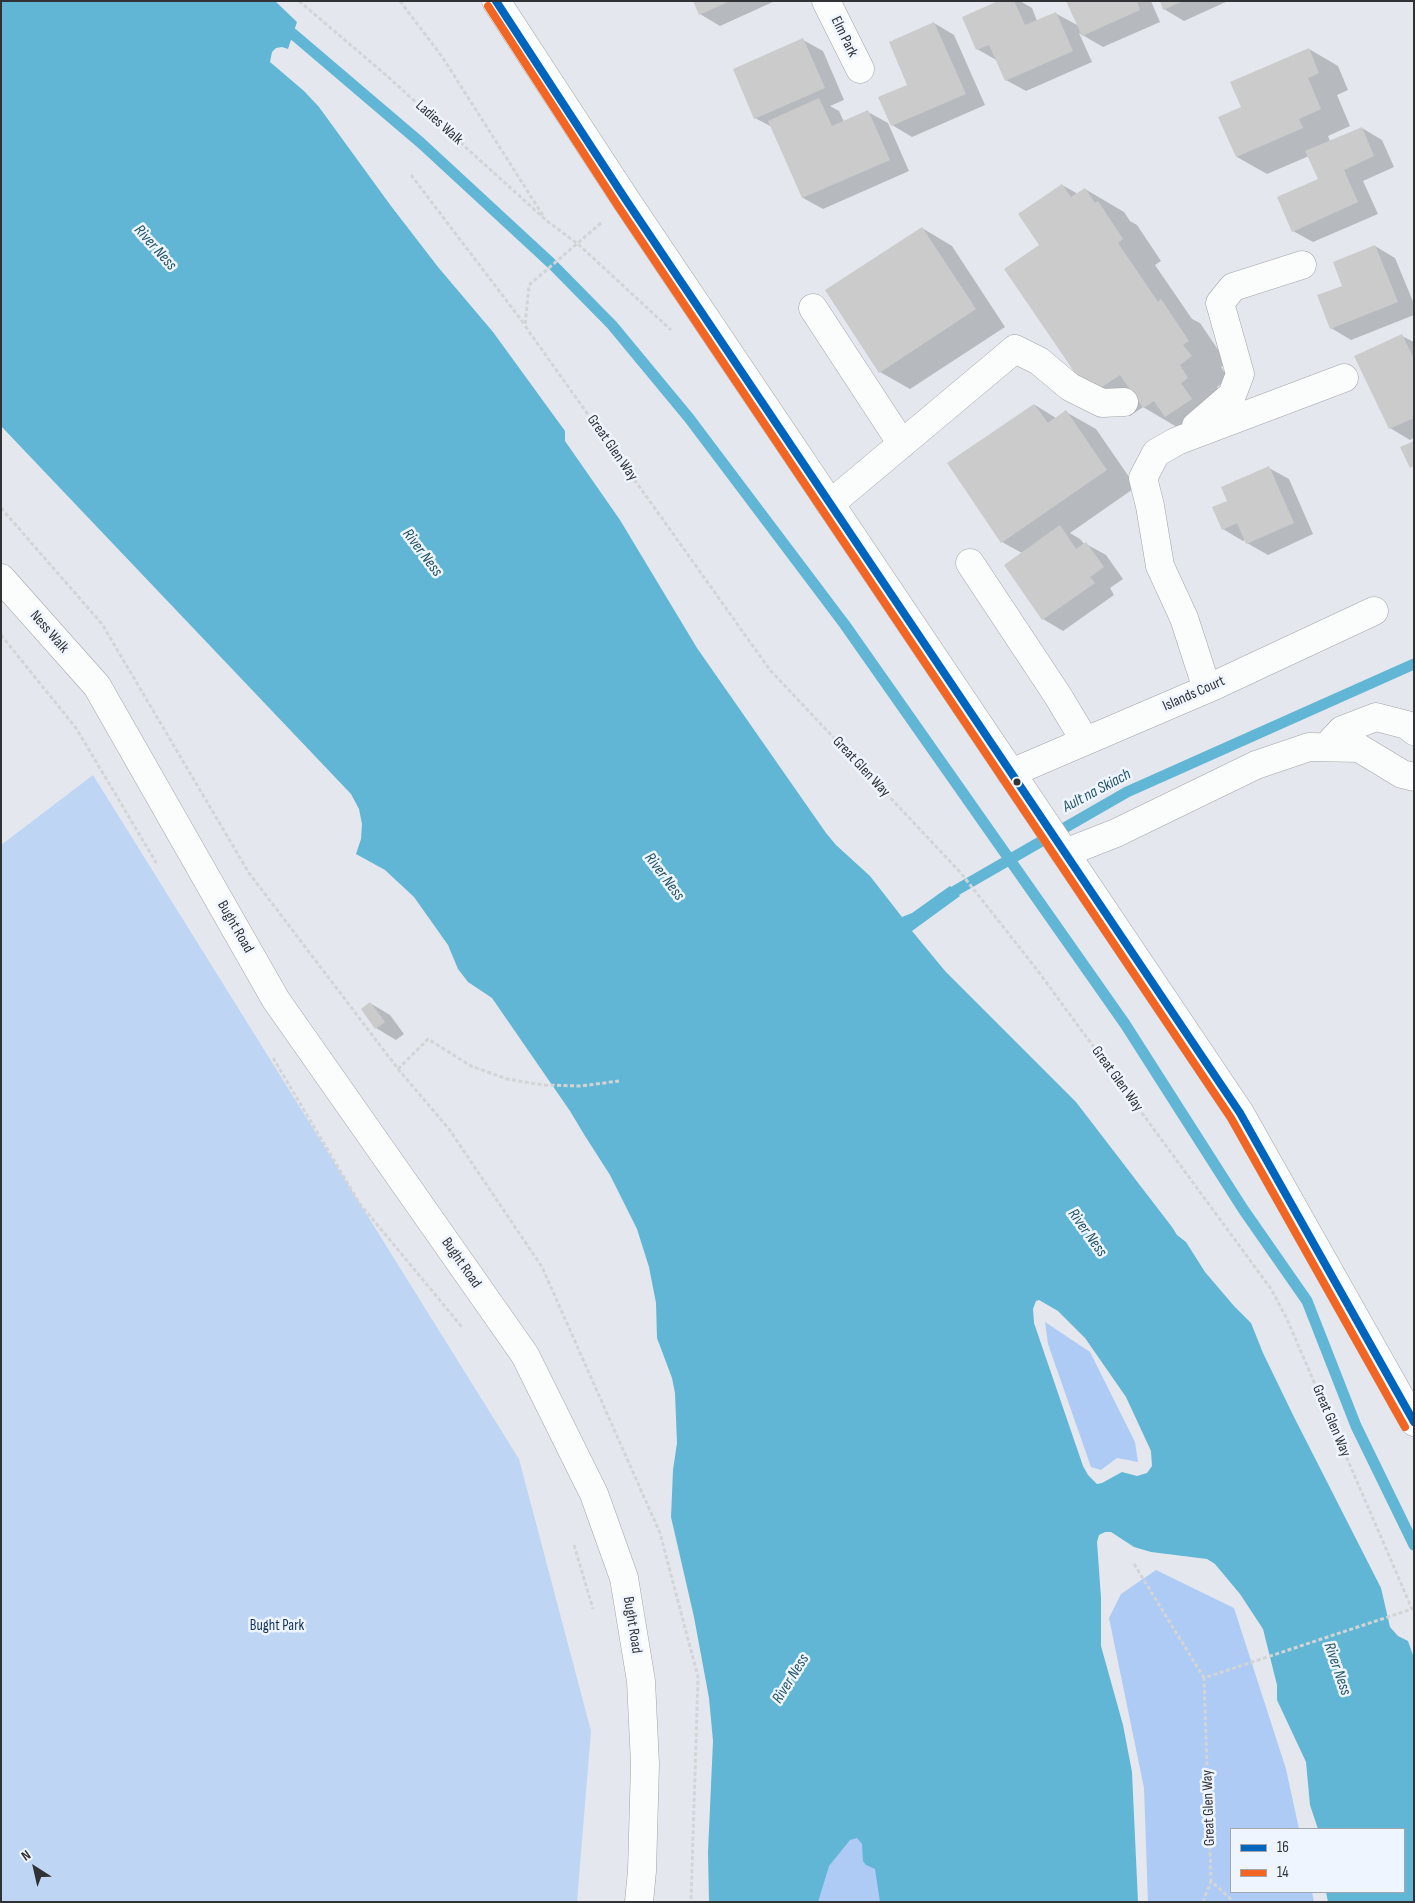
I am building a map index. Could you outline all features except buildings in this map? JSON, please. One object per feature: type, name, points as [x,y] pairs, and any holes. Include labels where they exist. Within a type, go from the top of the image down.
[{"type":"street","points":[[496,1],[626,200],[1240,1113],[1414,1422]]},
{"type":"street","name":"Elm Park","points":[[831,3],[860,69]]},
{"type":"street","points":[[1177,441],[1232,395],[1240,374],[1220,303],[1233,287],[1302,264]]},
{"type":"street","points":[[813,308],[902,444]]},
{"type":"street","points":[[830,504],[1015,349],[1039,362],[1070,387],[1102,403],[1124,402]]},
{"type":"street","points":[[1207,689],[1184,618],[1160,566],[1150,506],[1142,478],[1156,453],[1177,441],[1344,378]]},
{"type":"street","points":[[970,563],[1058,696],[1085,741]]},
{"type":"street","name":"Ness Walk","points":[[1,578],[96,686]]},
{"type":"street","name":"Islands Court","points":[[1011,772],[1207,689],[1374,611]]},
{"type":"street","name":"Bught Road","points":[[96,686],[276,1000],[526,1355],[594,1494],[624,1578],[641,1681],[645,1764],[642,1871],[639,1902]]},
{"type":"street","points":[[1326,747],[1342,730],[1376,717],[1407,725],[1414,731]]},
{"type":"street","points":[[1063,848],[1116,833],[1256,765],[1309,747],[1359,748],[1402,774],[1414,777]]},
{"type":"path","name":"Ladies Walk","points":[[299,1],[387,76],[547,221],[578,244],[530,285],[525,326]]},
{"type":"path","points":[[400,1],[443,58],[547,221]]},
{"type":"path","name":"Great Glen Way","points":[[411,175],[525,326],[770,670],[960,872],[1038,971],[1271,1289],[1286,1317],[1413,1610],[1204,1678],[1211,1881]]},
{"type":"path","points":[[1,635],[76,728],[162,872]]},
{"type":"path","points":[[398,1069],[428,1039],[471,1066],[507,1078],[544,1085],[581,1086],[618,1080]]},
{"type":"path","points":[[269,1051],[360,1204],[465,1331]]},
{"type":"path","points":[[573,1540],[595,1616]]},
{"type":"path","points":[[1134,1564],[1204,1678]]},
{"type":"path","points":[[1203,1902],[1211,1881],[1234,1902]]},
{"type":"green space","name":"Bught Park","points":[[93,775],[519,1459],[591,1731],[577,1902],[1,1902],[1,845]]},
{"type":"shaded area","points":[[1045,1322],[1090,1352],[1135,1442],[1138,1462],[1117,1458],[1101,1470],[1091,1467],[1048,1344]]},
{"type":"shaded area","points":[[1156,1570],[1234,1608],[1286,1769],[1299,1828],[1230,1828],[1230,1893],[1312,1893],[1314,1902],[1148,1902],[1144,1788],[1109,1618],[1121,1594]]},
{"type":"shaded area","points":[[865,1831],[905,1902],[810,1902],[819,1846]]},
{"type":"water","name":"River Ness","points":[[1,1],[275,1],[297,22],[288,49],[276,48],[272,52],[270,62],[304,91],[319,107],[438,267],[493,332],[565,431],[565,441],[620,520],[697,648],[826,833],[836,845],[870,876],[902,917],[912,913],[950,886],[960,896],[912,931],[945,971],[1076,1102],[1177,1235],[1186,1242],[1205,1272],[1251,1323],[1263,1353],[1293,1415],[1381,1588],[1390,1627],[1398,1636],[1408,1641],[1414,1658],[1414,1902],[1328,1902],[1326,1893],[1405,1893],[1405,1828],[1318,1828],[1310,1805],[1306,1762],[1277,1700],[1277,1685],[1263,1629],[1240,1594],[1215,1564],[1207,1559],[1151,1552],[1134,1547],[1111,1532],[1105,1532],[1099,1535],[1097,1542],[1101,1598],[1101,1646],[1123,1725],[1132,1772],[1138,1902],[880,1902],[875,1869],[866,1865],[863,1861],[862,1844],[857,1838],[850,1840],[829,1866],[818,1902],[709,1902],[708,1852],[713,1741],[709,1698],[694,1617],[671,1517],[673,1470],[677,1443],[675,1393],[672,1378],[657,1338],[656,1303],[649,1267],[637,1229],[610,1175],[570,1111],[492,998],[468,982],[458,969],[448,945],[414,897],[385,870],[356,854],[361,839],[362,824],[359,809],[351,794],[1,426]],"holes":[[[1039,1300],[1058,1311],[1085,1338],[1126,1397],[1151,1451],[1152,1466],[1147,1473],[1137,1476],[1122,1472],[1097,1484],[1088,1475],[1083,1466],[1034,1323],[1033,1309],[1036,1301]]]},
{"type":"waterway","points":[[280,29],[293,34],[421,143],[553,265],[612,325],[689,418],[845,625],[1125,1024],[1243,1209],[1307,1301],[1356,1426],[1414,1545]]},
{"type":"waterway","name":"Ault na Skiach","points":[[941,899],[1127,792],[1414,664]]},
{"type":"transit line","name":"16","points":[[496,1],[626,200],[1240,1113],[1414,1422]]},
{"type":"transit line","name":"14","points":[[488,6],[618,206],[1231,1118],[1405,1427]]}]
